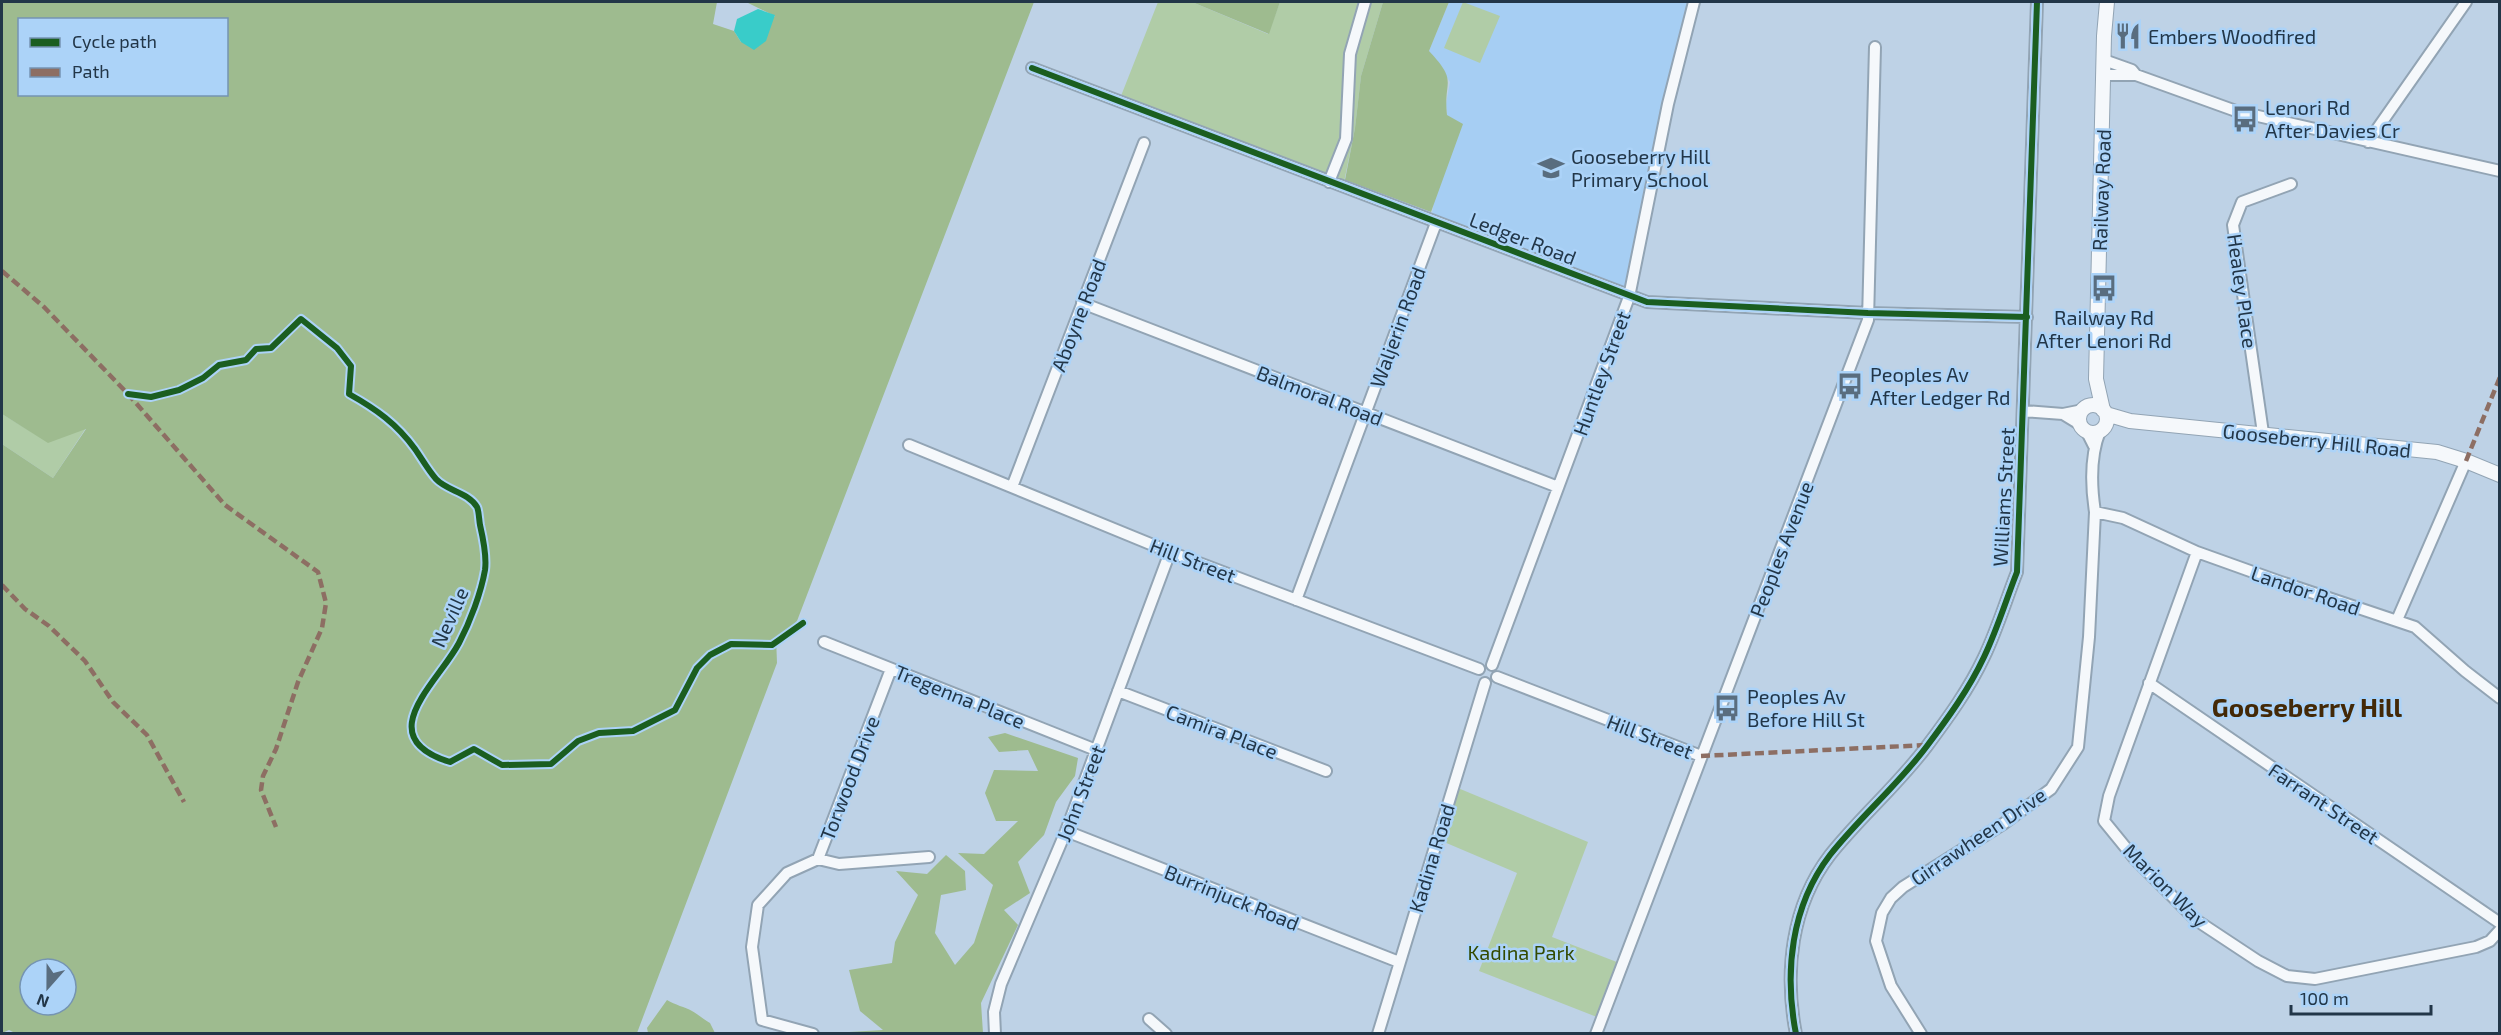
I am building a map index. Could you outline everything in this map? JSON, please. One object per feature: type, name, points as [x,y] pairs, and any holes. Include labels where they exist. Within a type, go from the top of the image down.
[{"type":"street","points":[[1329,182],[1346,139],[1350,54],[1365,2]]},
{"type":"street","name":"Huntley Street","points":[[1492,665],[1629,297],[1668,104],[1694,2]]},
{"type":"street","name":"Williams Street","points":[[1796,1034],[1790,977],[1796,927],[1804,901],[1830,856],[1915,761],[1964,693],[1984,657],[2017,572],[2037,2]]},
{"type":"street","name":"Railway Road","points":[[2104,412],[2096,379],[2107,2]]},
{"type":"street","points":[[2368,142],[2466,2]]},
{"type":"street","name":"Peoples Avenue","points":[[1596,1034],[1868,320],[1875,47]]},
{"type":"street","points":[[2104,60],[2132,70],[2136,75]]},
{"type":"street","name":"Ledger Road","points":[[1032,68],[1647,302],[1868,313],[2027,317]]},
{"type":"street","points":[[2104,75],[2136,75],[2236,111],[2499,171]]},
{"type":"street","name":"Aboyne Road","points":[[1012,487],[1144,143]]},
{"type":"street","name":"Healey Place","points":[[2263,433],[2233,225],[2242,202],[2291,184]]},
{"type":"street","name":"Waljerin Road","points":[[1296,600],[1436,223]]},
{"type":"street","name":"Balmoral Road","points":[[1083,303],[1558,488]]},
{"type":"street","name":"Railway Road","points":[[2086,408],[2096,379]]},
{"type":"street","points":[[2024,411],[2063,414],[2098,407],[2104,412],[2106,424],[2092,429],[2063,414]]},
{"type":"street","points":[[2086,408],[2079,419],[2092,429]]},
{"type":"street","name":"Gooseberry Hill Road","points":[[2104,412],[2130,421],[2437,452],[2499,475]]},
{"type":"street","name":"Gooseberry Hill Road","points":[[2092,429],[2130,421]]},
{"type":"street","name":"Girrawheen Drive","points":[[1921,1034],[1891,986],[1876,941],[1881,913],[1903,887],[2003,824],[2051,789],[2078,747],[2089,637],[2095,512],[2092,495],[2094,446],[2092,429]]},
{"type":"street","name":"Hill Street","points":[[909,446],[1170,552],[1479,669]]},
{"type":"street","points":[[2397,620],[2466,461]]},
{"type":"street","name":"Landor Road","points":[[2095,512],[2123,518],[2198,552],[2278,582],[2415,627],[2464,671],[2499,698]]},
{"type":"street","name":"John Street","points":[[995,1034],[994,1012],[1001,984],[1066,831],[1170,552]]},
{"type":"street","name":"Marion Way","points":[[2198,552],[2109,796],[2104,821],[2135,859],[2196,920],[2258,961],[2287,976],[2315,979],[2476,947],[2490,941],[2499,930]]},
{"type":"street","name":"Tregenna Place","points":[[824,642],[1096,750]]},
{"type":"street","points":[[1485,664],[1492,665],[1497,670],[1497,677],[1492,683],[1485,683],[1479,678],[1479,669],[1485,664]]},
{"type":"street","name":"Torwood Drive","points":[[813,1034],[762,1020],[752,947],[758,905],[787,873],[818,859],[891,669]]},
{"type":"street","name":"Hill Street","points":[[1497,677],[1701,756]]},
{"type":"street","name":"Kadina Road","points":[[1378,1034],[1485,683]]},
{"type":"street","name":"Farrant Street","points":[[2149,683],[2499,923]]},
{"type":"street","name":"Camira Place","points":[[1118,691],[1326,771]]},
{"type":"street","name":"Burrinjuck Road","points":[[1066,831],[1399,962]]},
{"type":"street","points":[[818,859],[839,864],[929,857]]},
{"type":"street","points":[[1149,1019],[1166,1034]]},
{"type":"shaded area","points":[[2,2],[717,2],[713,24],[734,31],[741,42],[775,16],[746,2],[1034,2],[797,621],[785,636],[776,637],[777,663],[637,1033],[17,1034],[9,1030],[2,1033],[2,444],[53,478],[86,429],[48,443],[2,414]]},
{"type":"shaded area","points":[[1192,2],[1280,2],[1269,34]]},
{"type":"shaded area","points":[[1383,2],[1449,2],[1429,51],[1447,76],[1447,115],[1463,124],[1431,212],[1345,180],[1355,128],[1361,76]]},
{"type":"shaded area","name":"Gooseberry Hill Primary School","points":[[1449,2],[1694,2],[1629,297],[1431,221],[1450,82],[1429,51]]},
{"type":"shaded area","points":[[758,9],[775,15],[766,41],[754,50],[741,42],[734,31],[737,19]]},
{"type":"shaded area","points":[[1005,733],[1078,758],[1075,776],[1056,802],[1044,835],[1018,862],[1030,893],[1004,910],[1018,925],[981,1003],[983,1033],[832,1033],[883,1030],[860,1011],[849,970],[892,963],[895,942],[918,895],[896,871],[927,874],[946,855],[965,871],[966,890],[941,895],[935,933],[955,965],[974,943],[993,885],[958,853],[984,854],[1018,821],[996,821],[985,793],[994,770],[1038,771],[1028,750],[999,752],[988,737]]},
{"type":"shaded area","points":[[667,1000],[692,1011],[710,1023],[715,1033],[648,1033],[647,1028]]},
{"type":"green space","points":[[1158,2],[1192,2],[1268,34],[1280,2],[1383,2],[1361,76],[1355,128],[1343,187],[1119,101]]},
{"type":"green space","points":[[1463,2],[1500,16],[1480,63],[1444,48]]},
{"type":"green space","points":[[2,414],[48,442],[86,428],[53,478],[2,444]]},
{"type":"green space","name":"Kadina Park","points":[[1453,786],[1588,842],[1552,937],[1622,964],[1602,1019],[1479,971],[1517,873],[1437,839]]},
{"type":"marked path","points":[[2,271],[44,307],[128,394],[225,505],[318,572],[326,603],[322,628],[298,682],[276,749],[263,776],[261,790],[276,827]]},
{"type":"marked path","points":[[2466,461],[2500,377]]},
{"type":"marked path","points":[[2,585],[25,609],[49,626],[85,661],[113,702],[147,735],[184,802]]},
{"type":"marked path","points":[[1701,756],[1927,745]]},
{"type":"cycle path","points":[[1796,1034],[1791,987],[1794,940],[1799,918],[1817,875],[1830,855],[1854,827],[1916,760],[1958,703],[1989,647],[2017,572],[2037,2]]},
{"type":"cycle path","points":[[1032,68],[1647,302],[1868,313],[2027,317]]},
{"type":"cycle path","name":"Neville","points":[[128,394],[151,397],[179,390],[203,378],[219,365],[246,360],[256,349],[271,348],[301,319],[337,348],[351,366],[349,394],[377,411],[393,425],[408,440],[436,479],[473,502],[478,511],[485,553],[485,570],[481,588],[459,643],[416,708],[412,724],[414,738],[426,751],[450,762],[474,749],[502,765],[551,764],[578,741],[599,733],[633,731],[675,710],[697,668],[710,655],[731,644],[772,645],[803,623]]},
{"type":"place","name":"Embers Woodfired","points":[[2128,36]]},
{"type":"place","name":"Lenori Rd After Davies Cr","points":[[2245,119]]},
{"type":"place","name":"Gooseberry Hill Primary School","points":[[1551,168]]},
{"type":"place","name":"Railway Rd After Lenori Rd","points":[[2104,288]]},
{"type":"place","name":"Peoples Av After Ledger Rd","points":[[1850,386]]},
{"type":"place","name":"Peoples Av Before Hill St","points":[[1727,708]]},
{"type":"district","name":"Gooseberry Hill","points":[[2307,706]]}]
